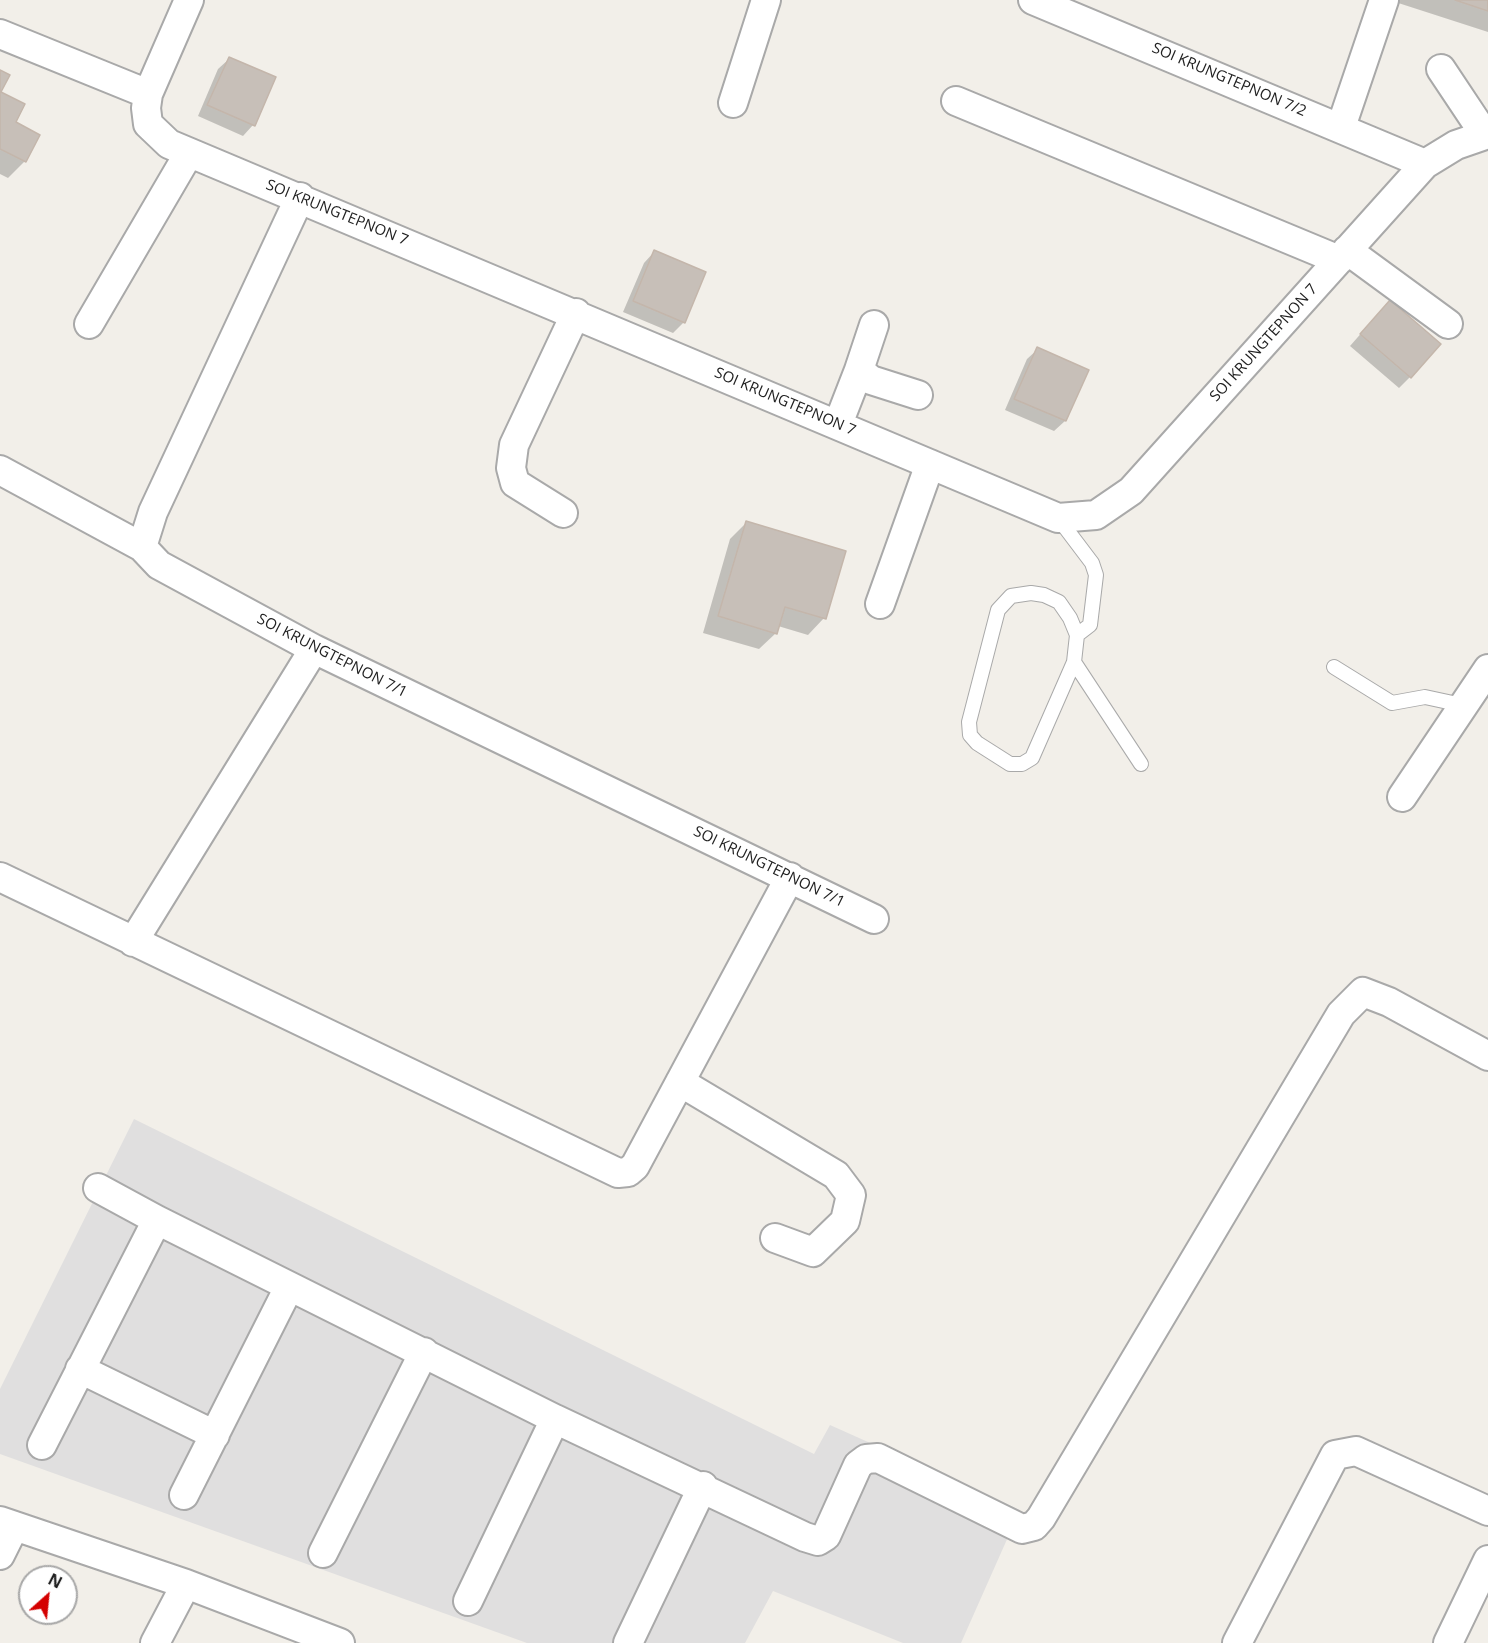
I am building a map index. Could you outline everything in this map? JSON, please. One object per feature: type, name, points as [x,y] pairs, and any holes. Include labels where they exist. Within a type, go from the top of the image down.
[{"type":"street","points":[[0,34],[148,94],[189,0]]},
{"type":"street","points":[[733,103],[766,0]]},
{"type":"street","name":"SOI KRUNGTEPNON 7/2","points":[[1033,0],[1084,9],[1425,164]]},
{"type":"street","points":[[1341,127],[1384,0]]},
{"type":"street","points":[[1441,69],[1486,134]]},
{"type":"street","name":"SOI KRUNGTEPNON 7","points":[[148,94],[146,108],[148,124],[169,144],[576,313],[1058,518],[1096,515],[1131,491],[1425,164],[1456,145],[1486,134]]},
{"type":"street","points":[[956,101],[1343,255],[1448,324]]},
{"type":"street","points":[[89,324],[189,153]]},
{"type":"street","points":[[142,547],[153,512],[300,198]]},
{"type":"street","points":[[562,513],[515,483],[512,468],[514,445],[576,313]]},
{"type":"street","points":[[838,424],[874,325]]},
{"type":"street","points":[[859,370],[871,380],[918,395]]},
{"type":"street","points":[[880,603],[930,464]]},
{"type":"street","name":"SOI KRUNGTEPNON 7/1","points":[[0,470],[142,547],[159,565],[314,650],[874,919]]},
{"type":"street","points":[[133,942],[314,650]]},
{"type":"street","points":[[1402,797],[1488,669]]},
{"type":"street","points":[[0,877],[618,1173],[628,1172],[635,1166],[790,877]]},
{"type":"street","points":[[98,1188],[289,1287],[555,1419],[818,1541],[826,1536],[858,1465],[866,1459],[878,1458],[1022,1529],[1034,1526],[1041,1518],[1341,1014],[1363,992],[1389,1002],[1488,1056]]},
{"type":"street","points":[[681,1082],[836,1175],[851,1195],[845,1221],[813,1252],[775,1238]]},
{"type":"street","points":[[42,1445],[157,1220]]},
{"type":"street","points":[[184,1495],[289,1287]]},
{"type":"street","points":[[322,1553],[424,1352]]},
{"type":"street","points":[[80,1370],[215,1435]]},
{"type":"street","points":[[468,1601],[555,1419]]},
{"type":"street","points":[[1237,1643],[1335,1455],[1356,1451],[1488,1511]]},
{"type":"street","points":[[628,1643],[703,1486]]},
{"type":"street","points":[[0,1555],[7,1524],[186,1584],[329,1641]]},
{"type":"street","points":[[1448,1643],[1488,1560]]},
{"type":"street","points":[[155,1643],[186,1584]]},
{"type":"lane","points":[[1058,518],[1092,563],[1095,575],[1090,625],[1077,635]]},
{"type":"lane","points":[[1031,592],[1044,595],[1059,602],[1070,618],[1077,635],[1074,662],[1032,758],[1022,764],[1010,764],[977,744],[970,735],[969,722],[998,610],[1011,596],[1031,592]]},
{"type":"lane","points":[[1074,662],[1141,764]]},
{"type":"lane","points":[[1334,667],[1392,703],[1425,697],[1462,705]]},
{"type":"shaded area","points":[[134,1119],[814,1454],[830,1425],[1020,1510],[961,1643],[903,1643],[773,1591],[745,1643],[527,1643],[0,1454],[0,1389]]},
{"type":"building","points":[[1455,0],[1488,0],[1488,11]]},
{"type":"building","points":[[229,57],[276,77],[255,126],[207,105]]},
{"type":"building","points":[[0,70],[10,75],[1,92],[25,104],[16,122],[40,135],[26,162],[0,149]]},
{"type":"building","points":[[654,250],[706,272],[685,323],[633,301]]},
{"type":"building","points":[[1390,300],[1441,344],[1411,378],[1360,334]]},
{"type":"building","points":[[1037,347],[1089,370],[1066,421],[1014,399]]},
{"type":"building","points":[[746,521],[846,551],[826,619],[785,607],[777,634],[718,616]]}]
